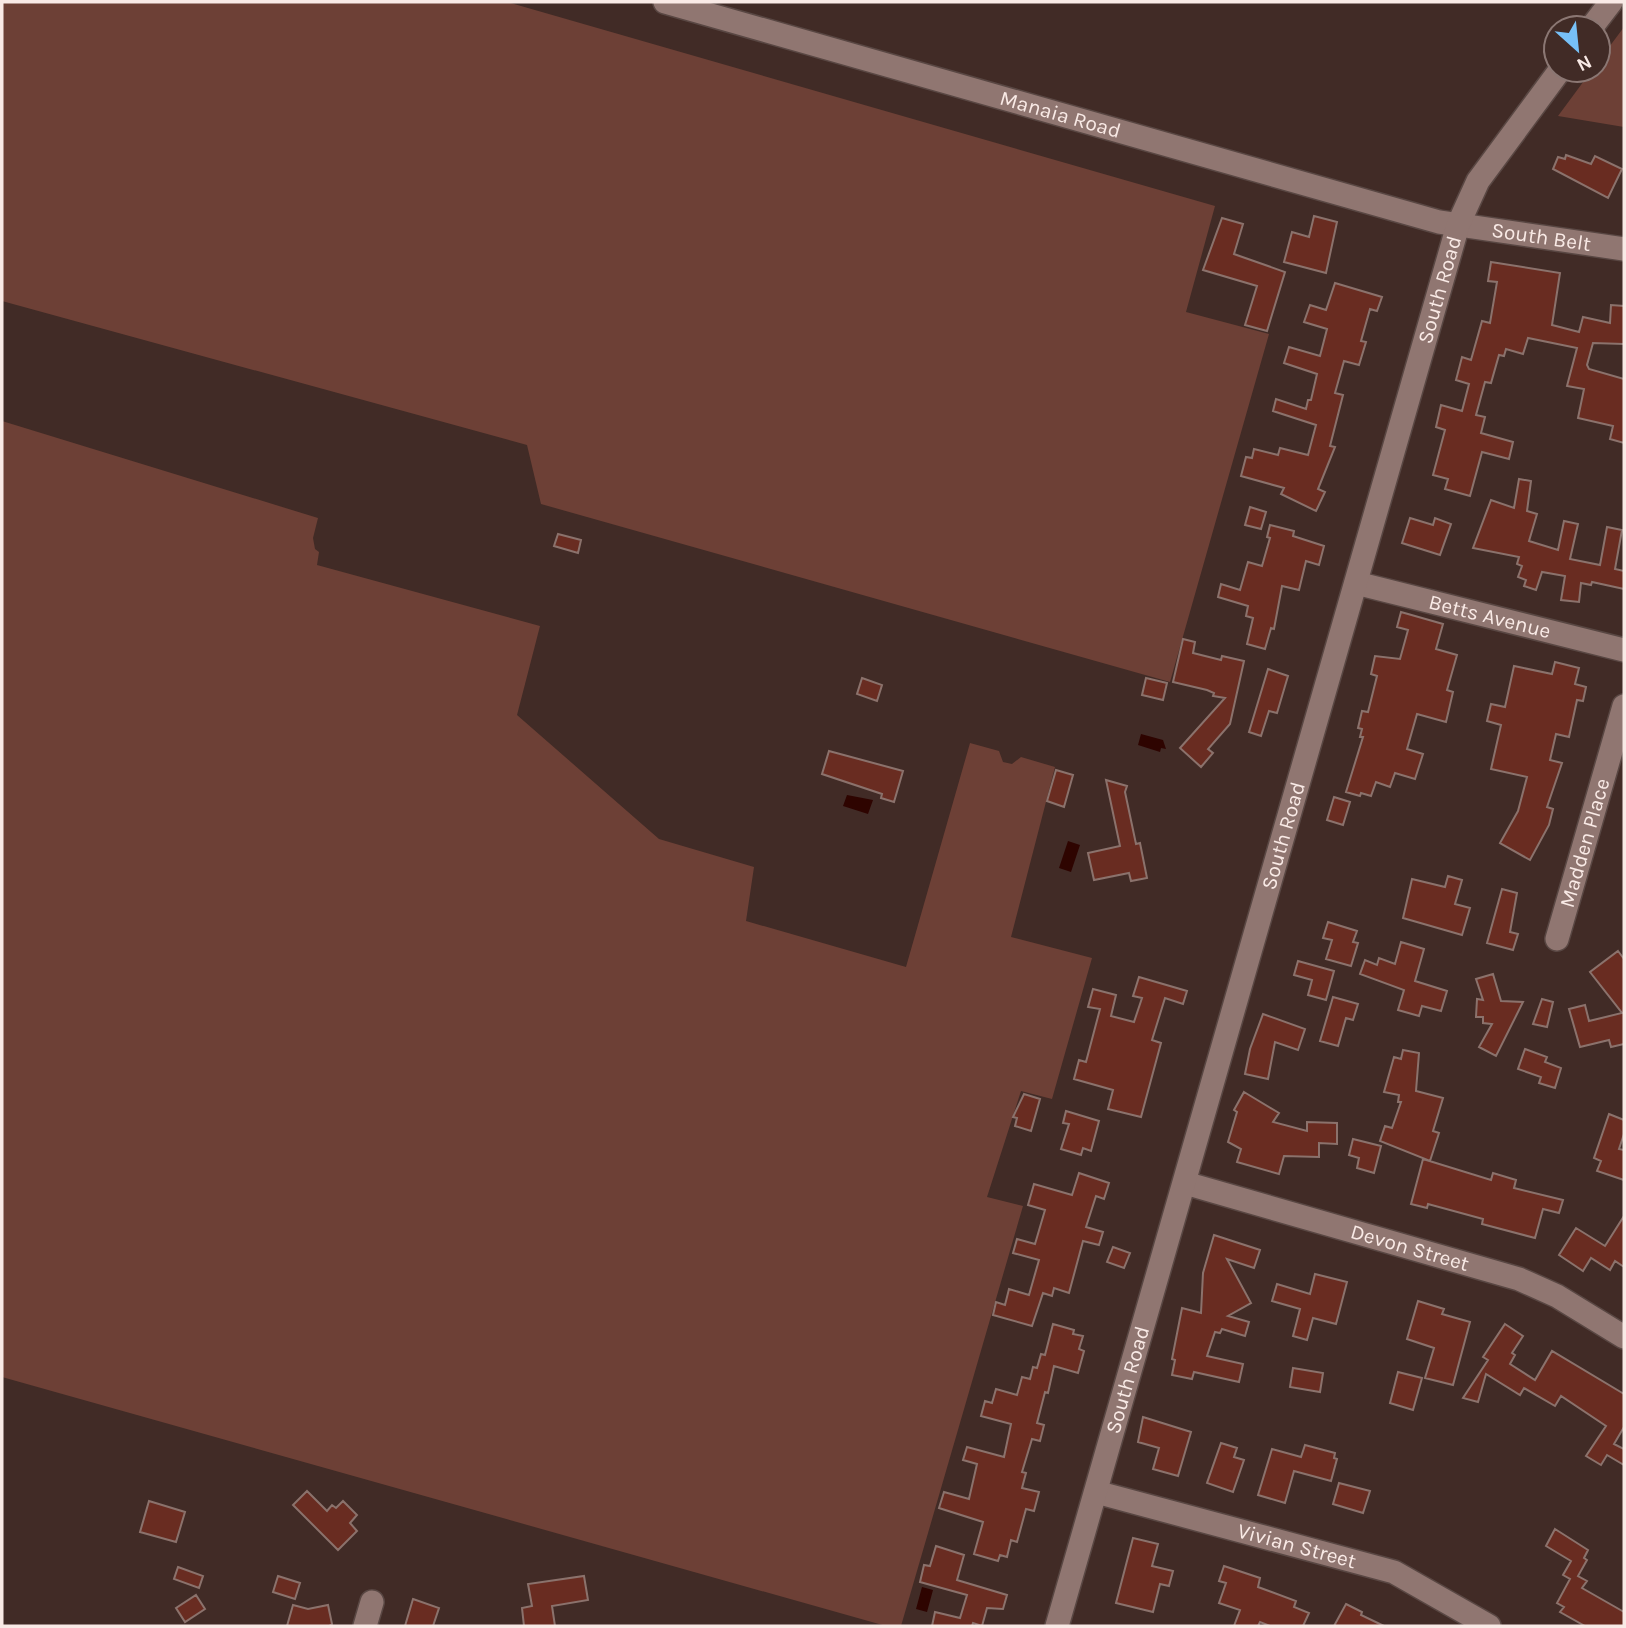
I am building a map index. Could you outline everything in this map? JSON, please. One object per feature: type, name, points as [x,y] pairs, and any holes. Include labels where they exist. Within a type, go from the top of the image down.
[{"type":"street","name":"Manaia Road","points":[[665,2],[1458,225]]},
{"type":"street","name":"South Road","points":[[1057,1626],[1458,225],[1478,181],[1550,84]]},
{"type":"street","name":"South Belt","points":[[1458,225],[1624,249]]},
{"type":"street","name":"Betts Avenue","points":[[1356,583],[1624,650]]},
{"type":"street","name":"Madden Place","points":[[1557,939],[1624,706]]},
{"type":"street","name":"Devon Street","points":[[1185,1183],[1519,1279],[1557,1296],[1624,1337]]},
{"type":"street","name":"Vivian Street","points":[[1096,1492],[1394,1572],[1489,1626]]},
{"type":"street","points":[[365,1626],[372,1602]]},
{"type":"shaded area","points":[[2,2],[507,2],[1215,206],[1186,312],[1269,334],[1170,682],[541,504],[527,445],[2,301]]},
{"type":"shaded area","points":[[1624,27],[1624,127],[1558,116],[1582,84],[1612,84],[1612,43]]},
{"type":"shaded area","points":[[2,421],[318,518],[313,538],[315,549],[319,552],[317,565],[540,626],[517,715],[659,839],[754,867],[746,921],[906,967],[970,743],[999,751],[1003,762],[1012,764],[1021,757],[1055,767],[1011,937],[1092,958],[1052,1099],[1021,1091],[987,1197],[1023,1206],[901,1626],[886,1626],[2,1377]]},
{"type":"shaded area","points":[[1141,734],[1163,740],[1166,749],[1161,748],[1160,752],[1138,745]]},
{"type":"shaded area","points":[[847,795],[873,800],[868,814],[843,806]]},
{"type":"shaded area","points":[[1068,841],[1080,845],[1071,872],[1059,868]]},
{"type":"shaded area","points":[[922,1587],[933,1590],[927,1612],[916,1609]]},
{"type":"building","points":[[1566,155],[1591,164],[1595,156],[1622,169],[1608,198],[1553,169],[1558,157],[1565,159]]},
{"type":"building","points":[[1314,216],[1337,222],[1326,273],[1284,262],[1292,232],[1309,237]]},
{"type":"building","points":[[1222,218],[1243,224],[1234,254],[1285,272],[1267,331],[1245,325],[1257,286],[1203,270]]},
{"type":"building","points":[[1491,262],[1560,273],[1552,325],[1579,332],[1583,317],[1610,323],[1611,305],[1624,306],[1624,344],[1593,343],[1587,365],[1589,369],[1624,379],[1624,443],[1610,439],[1613,426],[1578,418],[1584,389],[1567,386],[1577,348],[1528,338],[1523,354],[1506,349],[1504,356],[1499,355],[1491,383],[1485,382],[1476,415],[1485,417],[1481,433],[1513,442],[1509,459],[1482,452],[1470,496],[1445,489],[1448,479],[1433,475],[1445,430],[1436,427],[1441,405],[1462,411],[1469,384],[1456,380],[1462,357],[1471,360],[1482,321],[1490,323],[1497,282],[1488,281]]},
{"type":"building","points":[[1335,283],[1382,297],[1377,311],[1370,309],[1361,341],[1366,342],[1359,365],[1344,361],[1335,393],[1343,395],[1330,446],[1335,447],[1318,489],[1325,492],[1316,511],[1281,494],[1284,488],[1241,476],[1246,457],[1252,458],[1254,449],[1278,455],[1280,448],[1308,455],[1316,425],[1273,411],[1276,399],[1306,409],[1308,400],[1311,400],[1317,374],[1284,363],[1289,347],[1320,356],[1327,329],[1304,322],[1310,305],[1326,310]]},
{"type":"building","points":[[1519,479],[1531,481],[1527,511],[1537,514],[1529,541],[1558,550],[1564,521],[1578,524],[1570,559],[1600,565],[1607,527],[1622,530],[1615,569],[1624,571],[1624,589],[1592,582],[1591,585],[1581,583],[1579,602],[1561,600],[1565,576],[1542,572],[1536,590],[1524,586],[1526,580],[1518,577],[1522,566],[1517,564],[1519,557],[1473,548],[1491,500],[1514,508]]},
{"type":"building","points":[[1250,507],[1266,512],[1261,529],[1245,525]]},
{"type":"building","points":[[1410,518],[1433,525],[1435,518],[1451,524],[1440,555],[1402,543]]},
{"type":"building","points":[[1270,525],[1294,531],[1293,536],[1324,546],[1319,565],[1306,561],[1299,590],[1282,586],[1274,629],[1271,628],[1265,649],[1247,644],[1253,618],[1246,616],[1248,606],[1218,597],[1221,584],[1240,590],[1248,562],[1262,566],[1270,538],[1267,537]]},
{"type":"building","points":[[558,534],[581,540],[578,553],[554,546]]},
{"type":"building","points":[[1401,612],[1443,624],[1436,649],[1457,655],[1447,690],[1453,692],[1446,722],[1417,714],[1407,749],[1423,754],[1415,779],[1395,773],[1390,787],[1376,782],[1371,796],[1361,793],[1360,796],[1346,792],[1363,737],[1360,737],[1362,729],[1358,728],[1362,711],[1368,712],[1377,676],[1371,674],[1375,656],[1400,659],[1408,630],[1397,627]]},
{"type":"building","points":[[1183,639],[1195,642],[1193,653],[1221,660],[1222,656],[1244,661],[1230,724],[1208,749],[1213,753],[1201,767],[1180,748],[1225,698],[1213,696],[1214,693],[1207,690],[1173,682]]},
{"type":"building","points":[[1555,662],[1579,668],[1575,684],[1586,687],[1583,701],[1577,700],[1569,737],[1556,734],[1550,760],[1562,763],[1547,807],[1553,809],[1549,825],[1530,860],[1500,843],[1518,811],[1527,777],[1491,769],[1501,725],[1487,721],[1491,704],[1505,707],[1514,666],[1552,674]]},
{"type":"building","points":[[1268,669],[1288,676],[1277,713],[1269,711],[1261,736],[1249,732]]},
{"type":"building","points":[[862,678],[882,685],[877,701],[857,694]]},
{"type":"building","points":[[1146,678],[1167,683],[1163,700],[1142,695]]},
{"type":"building","points":[[829,751],[903,771],[894,802],[881,798],[882,794],[822,774]]},
{"type":"building","points":[[1056,770],[1073,775],[1064,807],[1047,801]]},
{"type":"building","points":[[1106,780],[1127,786],[1125,792],[1136,844],[1140,843],[1147,878],[1131,881],[1129,873],[1094,880],[1088,853],[1120,846]]},
{"type":"building","points":[[1334,797],[1350,802],[1343,825],[1327,820]]},
{"type":"building","points":[[1448,876],[1462,880],[1455,904],[1470,908],[1462,935],[1403,918],[1412,879],[1445,887]]},
{"type":"building","points":[[1502,889],[1517,893],[1510,932],[1518,934],[1513,950],[1487,943]]},
{"type":"building","points":[[1328,922],[1357,931],[1353,942],[1358,943],[1351,966],[1326,959],[1332,940],[1323,938]]},
{"type":"building","points":[[1401,942],[1424,949],[1415,981],[1447,991],[1441,1011],[1422,1006],[1419,1016],[1398,1010],[1404,990],[1360,974],[1365,960],[1377,965],[1379,958],[1395,964]]},
{"type":"building","points":[[1618,951],[1624,959],[1624,1044],[1611,1047],[1609,1040],[1580,1047],[1569,1009],[1585,1005],[1589,1021],[1622,1013],[1590,972]]},
{"type":"building","points":[[1298,961],[1334,971],[1326,1000],[1308,995],[1312,980],[1294,975]]},
{"type":"building","points":[[1493,974],[1501,1001],[1523,1002],[1496,1056],[1479,1047],[1492,1024],[1483,1023],[1483,1017],[1476,1017],[1477,999],[1483,1000],[1476,979]]},
{"type":"building","points":[[1139,977],[1187,991],[1183,1004],[1165,998],[1152,1040],[1161,1043],[1141,1117],[1108,1109],[1113,1090],[1074,1079],[1079,1060],[1086,1062],[1100,1009],[1088,1007],[1093,989],[1116,995],[1111,1016],[1134,1022],[1142,998],[1133,996]]},
{"type":"building","points":[[1333,997],[1358,1004],[1353,1020],[1346,1018],[1338,1046],[1320,1041]]},
{"type":"building","points":[[1542,999],[1553,1002],[1547,1027],[1533,1024]]},
{"type":"building","points":[[1263,1014],[1305,1029],[1298,1050],[1275,1042],[1268,1079],[1245,1074],[1250,1049]]},
{"type":"building","points":[[1525,1049],[1547,1057],[1545,1062],[1561,1068],[1555,1088],[1539,1083],[1541,1077],[1518,1069]]},
{"type":"building","points":[[1403,1050],[1419,1053],[1416,1091],[1443,1098],[1433,1131],[1439,1133],[1430,1161],[1380,1141],[1385,1126],[1392,1128],[1401,1102],[1398,1102],[1399,1095],[1384,1092],[1394,1057],[1401,1059]]},
{"type":"building","points":[[1244,1092],[1279,1113],[1273,1122],[1307,1131],[1307,1122],[1337,1123],[1337,1144],[1319,1143],[1319,1157],[1284,1156],[1279,1174],[1237,1162],[1241,1149],[1228,1142],[1237,1112],[1234,1110]]},
{"type":"building","points":[[1024,1094],[1040,1099],[1031,1131],[1015,1126],[1017,1118],[1013,1117]]},
{"type":"building","points":[[1066,1111],[1099,1121],[1091,1151],[1083,1148],[1081,1155],[1061,1149],[1069,1124],[1063,1123]]},
{"type":"building","points":[[1609,1114],[1624,1120],[1624,1134],[1619,1149],[1624,1150],[1624,1180],[1597,1171],[1601,1161],[1594,1158]]},
{"type":"building","points":[[1353,1139],[1381,1146],[1374,1173],[1357,1168],[1359,1158],[1349,1155]]},
{"type":"building","points":[[1423,1159],[1491,1180],[1493,1173],[1516,1180],[1514,1188],[1563,1200],[1559,1213],[1543,1209],[1535,1238],[1482,1224],[1483,1219],[1428,1204],[1427,1208],[1411,1204]]},
{"type":"building","points":[[1079,1173],[1109,1183],[1104,1199],[1096,1196],[1086,1227],[1103,1232],[1099,1245],[1083,1241],[1069,1293],[1054,1288],[1052,1296],[1043,1293],[1032,1326],[993,1315],[996,1302],[1005,1305],[1009,1289],[1029,1295],[1039,1260],[1013,1253],[1017,1239],[1035,1244],[1045,1210],[1028,1205],[1034,1184],[1072,1195]]},
{"type":"building","points":[[1624,1216],[1624,1267],[1615,1261],[1610,1270],[1591,1258],[1583,1271],[1559,1255],[1576,1228],[1605,1246]]},
{"type":"building","points":[[1214,1235],[1260,1250],[1254,1268],[1227,1259],[1251,1303],[1228,1316],[1249,1322],[1245,1336],[1222,1329],[1220,1333],[1215,1332],[1207,1356],[1243,1364],[1239,1382],[1194,1372],[1192,1379],[1172,1375],[1175,1360],[1172,1359],[1182,1308],[1201,1313],[1203,1273]]},
{"type":"building","points":[[1113,1247],[1130,1253],[1124,1268],[1107,1262]]},
{"type":"building","points":[[1315,1274],[1347,1282],[1336,1324],[1313,1318],[1307,1340],[1293,1336],[1300,1309],[1272,1301],[1277,1284],[1310,1294]]},
{"type":"building","points":[[1418,1301],[1444,1309],[1442,1314],[1470,1322],[1453,1385],[1425,1378],[1434,1348],[1407,1339]]},
{"type":"building","points":[[1053,1324],[1074,1330],[1073,1334],[1083,1336],[1079,1349],[1084,1351],[1078,1373],[1054,1366],[1037,1423],[1044,1425],[1040,1441],[1032,1439],[1022,1472],[1026,1473],[1022,1488],[1039,1492],[1034,1511],[1026,1509],[1017,1542],[1011,1540],[1007,1557],[1000,1555],[998,1561],[974,1554],[983,1522],[939,1508],[944,1492],[969,1499],[977,1464],[963,1460],[967,1447],[1004,1457],[1011,1424],[981,1416],[985,1401],[992,1403],[996,1389],[1017,1395],[1022,1377],[1030,1379],[1041,1354],[1045,1355]]},
{"type":"building","points":[[1505,1324],[1523,1336],[1512,1353],[1515,1355],[1510,1364],[1535,1380],[1552,1351],[1624,1394],[1624,1427],[1614,1444],[1624,1449],[1624,1465],[1607,1455],[1601,1465],[1586,1456],[1606,1426],[1561,1396],[1555,1406],[1524,1388],[1520,1395],[1486,1374],[1478,1402],[1463,1398],[1488,1360],[1483,1357]]},
{"type":"building","points":[[1293,1368],[1323,1373],[1320,1392],[1290,1387]]},
{"type":"building","points":[[1398,1372],[1422,1378],[1413,1410],[1390,1403]]},
{"type":"building","points":[[1143,1417],[1191,1432],[1178,1476],[1153,1469],[1159,1448],[1138,1442]]},
{"type":"building","points":[[1221,1443],[1237,1448],[1234,1457],[1244,1460],[1233,1492],[1207,1483]]},
{"type":"building","points":[[1305,1445],[1335,1453],[1334,1458],[1337,1459],[1331,1481],[1294,1471],[1285,1503],[1258,1495],[1272,1449],[1301,1457]]},
{"type":"building","points":[[1339,1483],[1370,1491],[1363,1513],[1333,1504]]},
{"type":"building","points":[[307,1491],[327,1511],[332,1505],[336,1508],[343,1501],[357,1515],[350,1523],[357,1531],[338,1550],[293,1505]]},
{"type":"building","points":[[149,1501],[185,1512],[176,1542],[140,1532]]},
{"type":"building","points":[[1555,1529],[1588,1550],[1584,1558],[1587,1560],[1578,1576],[1587,1581],[1582,1588],[1624,1612],[1624,1626],[1585,1626],[1560,1612],[1564,1607],[1557,1603],[1570,1579],[1563,1575],[1571,1561],[1546,1546]]},
{"type":"building","points":[[1133,1538],[1158,1544],[1152,1566],[1173,1571],[1169,1586],[1160,1584],[1153,1612],[1116,1603]]},
{"type":"building","points":[[936,1546],[964,1555],[957,1580],[1007,1595],[1003,1609],[987,1608],[982,1626],[973,1623],[972,1626],[932,1626],[935,1612],[960,1618],[967,1595],[920,1582],[924,1565],[930,1566]]},
{"type":"building","points":[[1224,1566],[1260,1578],[1258,1587],[1296,1601],[1294,1607],[1309,1613],[1303,1626],[1270,1626],[1260,1622],[1258,1626],[1234,1626],[1240,1610],[1219,1603],[1226,1583],[1219,1581]]},
{"type":"building","points":[[178,1567],[203,1576],[199,1588],[174,1579]]},
{"type":"building","points":[[278,1576],[300,1583],[295,1599],[273,1592]]},
{"type":"building","points":[[584,1576],[588,1600],[552,1606],[555,1626],[524,1626],[522,1608],[532,1606],[528,1584]]},
{"type":"building","points":[[196,1595],[205,1609],[185,1622],[176,1608]]},
{"type":"building","points":[[413,1599],[439,1608],[433,1626],[405,1626]]},
{"type":"building","points":[[1346,1604],[1362,1612],[1361,1615],[1384,1626],[1334,1626]]},
{"type":"building","points":[[293,1605],[308,1609],[328,1605],[332,1624],[287,1626]]}]
